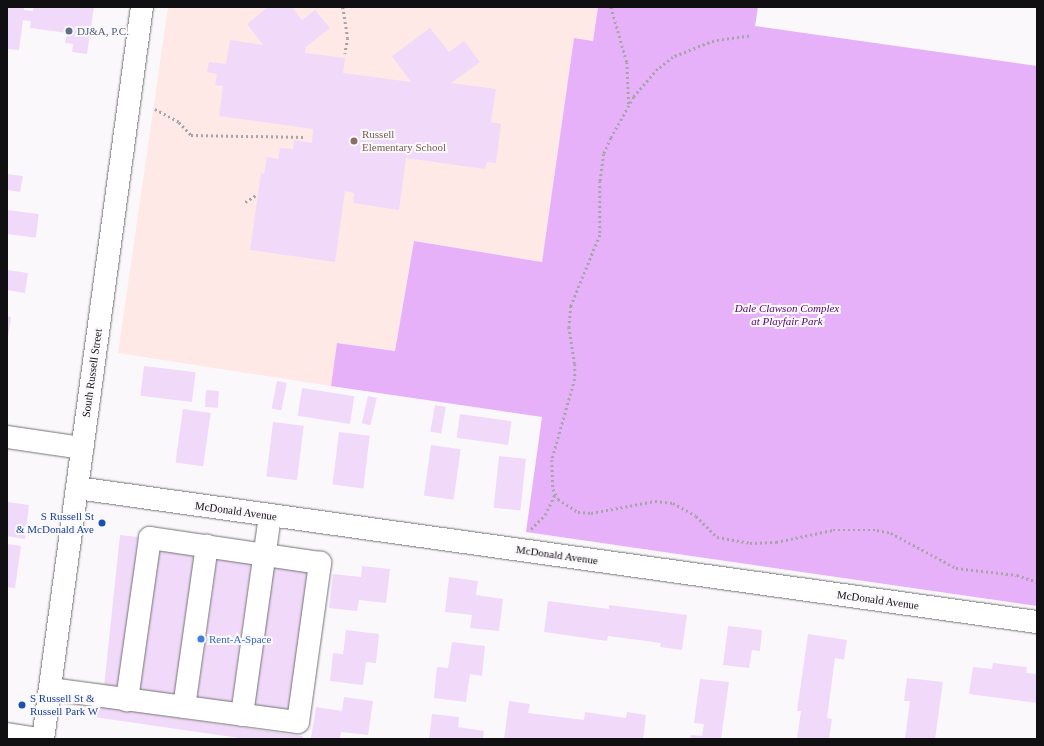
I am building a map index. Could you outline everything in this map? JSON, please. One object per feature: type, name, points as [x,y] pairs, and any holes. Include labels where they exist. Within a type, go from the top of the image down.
[{"type":"street","name":"South Russell Street","points":[[43,739],[142,7]]},
{"type":"street","points":[[7,437],[82,448]]},
{"type":"street","name":"McDonald Avenue","points":[[77,488],[1037,622]]},
{"type":"street","points":[[242,715],[270,515]]},
{"type":"street","points":[[50,689],[127,700],[298,722],[320,563],[150,538],[127,700]]},
{"type":"street","points":[[184,707],[207,546]]},
{"type":"street","points":[[7,734],[39,739]]},
{"type":"path","points":[[343,7],[348,38],[345,54]]},
{"type":"path","points":[[611,7],[627,62],[629,106]]},
{"type":"path","points":[[749,36],[714,41],[673,57],[646,81],[629,106],[604,154],[600,181],[600,236],[571,306],[569,327],[576,364],[575,379],[552,460],[551,475],[555,493],[565,506],[578,512],[604,512],[655,501],[673,503],[696,516],[717,537],[750,543],[776,542],[833,530],[877,530],[891,533],[956,568],[1017,575],[1037,582]]},
{"type":"path","points":[[155,109],[180,122],[191,136],[305,137]]},
{"type":"path","points":[[245,202],[256,195]]},
{"type":"path","points":[[531,529],[545,515],[555,493]]},
{"type":"shaded area","name":"Russell Elementary School","points":[[168,7],[598,7],[593,41],[574,38],[542,262],[414,241],[395,351],[338,343],[331,386],[118,353]]},
{"type":"green space","name":"Dale Clawson Complex at Playfair Park","points":[[598,7],[758,7],[755,26],[1037,66],[1037,606],[526,532],[542,417],[331,386],[337,343],[395,351],[414,241],[542,262],[574,38],[593,41]]},
{"type":"building","name":"DJ&A, P.C.","points":[[7,7],[24,7],[24,10],[33,11],[34,7],[94,7],[87,54],[72,52],[73,44],[65,43],[67,33],[30,28],[31,21],[23,20],[19,50],[7,49]]},
{"type":"building","points":[[268,7],[292,7],[302,20],[315,10],[330,28],[306,47],[305,53],[345,58],[343,73],[411,82],[392,56],[430,28],[449,52],[464,41],[480,62],[451,83],[496,89],[491,122],[501,124],[496,163],[487,162],[485,169],[406,158],[399,210],[353,203],[354,193],[345,191],[335,262],[250,250],[261,173],[264,174],[267,157],[278,159],[280,148],[293,149],[294,140],[312,143],[313,129],[219,116],[223,86],[215,85],[217,74],[207,72],[209,62],[226,64],[230,40],[263,45],[247,24]]},
{"type":"building","points":[[7,174],[23,176],[20,192],[7,190]]},
{"type":"building","points":[[7,210],[39,214],[36,238],[7,234]]},
{"type":"building","points":[[7,270],[28,273],[25,293],[7,290]]},
{"type":"building","points":[[7,316],[11,317],[8,338],[7,338]]},
{"type":"building","points":[[144,366],[196,372],[192,402],[140,396]]},
{"type":"building","points":[[277,381],[287,383],[281,410],[272,408]]},
{"type":"building","points":[[302,388],[354,396],[350,424],[298,416]]},
{"type":"building","points":[[206,390],[219,391],[218,408],[205,407]]},
{"type":"building","points":[[368,396],[377,398],[370,425],[362,423]]},
{"type":"building","points":[[435,405],[446,407],[441,433],[430,432]]},
{"type":"building","points":[[183,409],[211,413],[203,466],[175,462]]},
{"type":"building","points":[[460,414],[511,421],[508,445],[457,438]]},
{"type":"building","points":[[273,422],[304,426],[297,480],[266,477]]},
{"type":"building","points":[[339,432],[370,436],[363,488],[333,485]]},
{"type":"building","points":[[431,445],[461,449],[454,500],[424,496]]},
{"type":"building","points":[[499,456],[526,459],[520,511],[494,508]]},
{"type":"building","points":[[7,502],[29,505],[25,539],[7,536]]},
{"type":"building","points":[[120,535],[138,537],[122,687],[104,685]]},
{"type":"building","points":[[7,544],[21,546],[15,588],[7,587]]},
{"type":"building","points":[[159,549],[195,554],[175,695],[139,690]]},
{"type":"building","points":[[217,558],[252,563],[232,703],[197,699]]},
{"type":"building","points":[[274,565],[310,570],[290,712],[254,707]]},
{"type":"building","points":[[362,566],[390,569],[386,603],[359,600],[357,611],[329,608],[333,574],[361,577]]},
{"type":"building","points":[[449,577],[478,581],[476,595],[503,599],[499,631],[470,628],[472,615],[445,612]]},
{"type":"building","points":[[548,601],[609,609],[609,605],[687,615],[682,650],[660,647],[661,643],[608,636],[607,641],[544,632]]},
{"type":"building","points":[[728,626],[762,630],[760,651],[752,650],[749,668],[723,665]]},
{"type":"building","points":[[346,630],[379,634],[376,663],[366,662],[363,685],[330,681],[333,653],[343,654]]},
{"type":"building","points":[[808,634],[847,640],[844,660],[835,658],[827,718],[832,719],[829,739],[797,739],[801,711],[797,711]]},
{"type":"building","points":[[452,642],[485,646],[482,676],[470,674],[466,702],[434,698],[437,667],[448,668]]},
{"type":"building","points":[[993,663],[1027,667],[1026,673],[1037,674],[1037,703],[969,694],[973,667],[992,669]]},
{"type":"building","points":[[907,678],[943,682],[935,739],[905,738],[910,701],[904,701]]},
{"type":"building","points":[[700,679],[729,682],[721,739],[690,739],[691,735],[702,736],[704,724],[694,723]]},
{"type":"building","points":[[344,697],[373,701],[368,735],[341,732],[340,739],[311,738],[316,707],[342,711]]},
{"type":"building","points":[[509,701],[530,704],[528,713],[584,720],[585,712],[626,718],[627,712],[646,715],[643,739],[504,739]]},
{"type":"building","points":[[96,706],[303,736],[302,739],[246,739],[94,717]]},
{"type":"building","points":[[432,714],[459,717],[458,727],[484,731],[483,739],[429,739]]},
{"type":"place","name":"DJ&A, P.C.","points":[[69,31]]},
{"type":"place","name":"Russell Elementary School","points":[[354,141]]},
{"type":"place","name":"S Russell St & McDonald Ave","points":[[102,523]]},
{"type":"place","name":"Rent-A-Space","points":[[201,639]]},
{"type":"place","name":"S Russell St & Russell Park W","points":[[22,705]]}]
